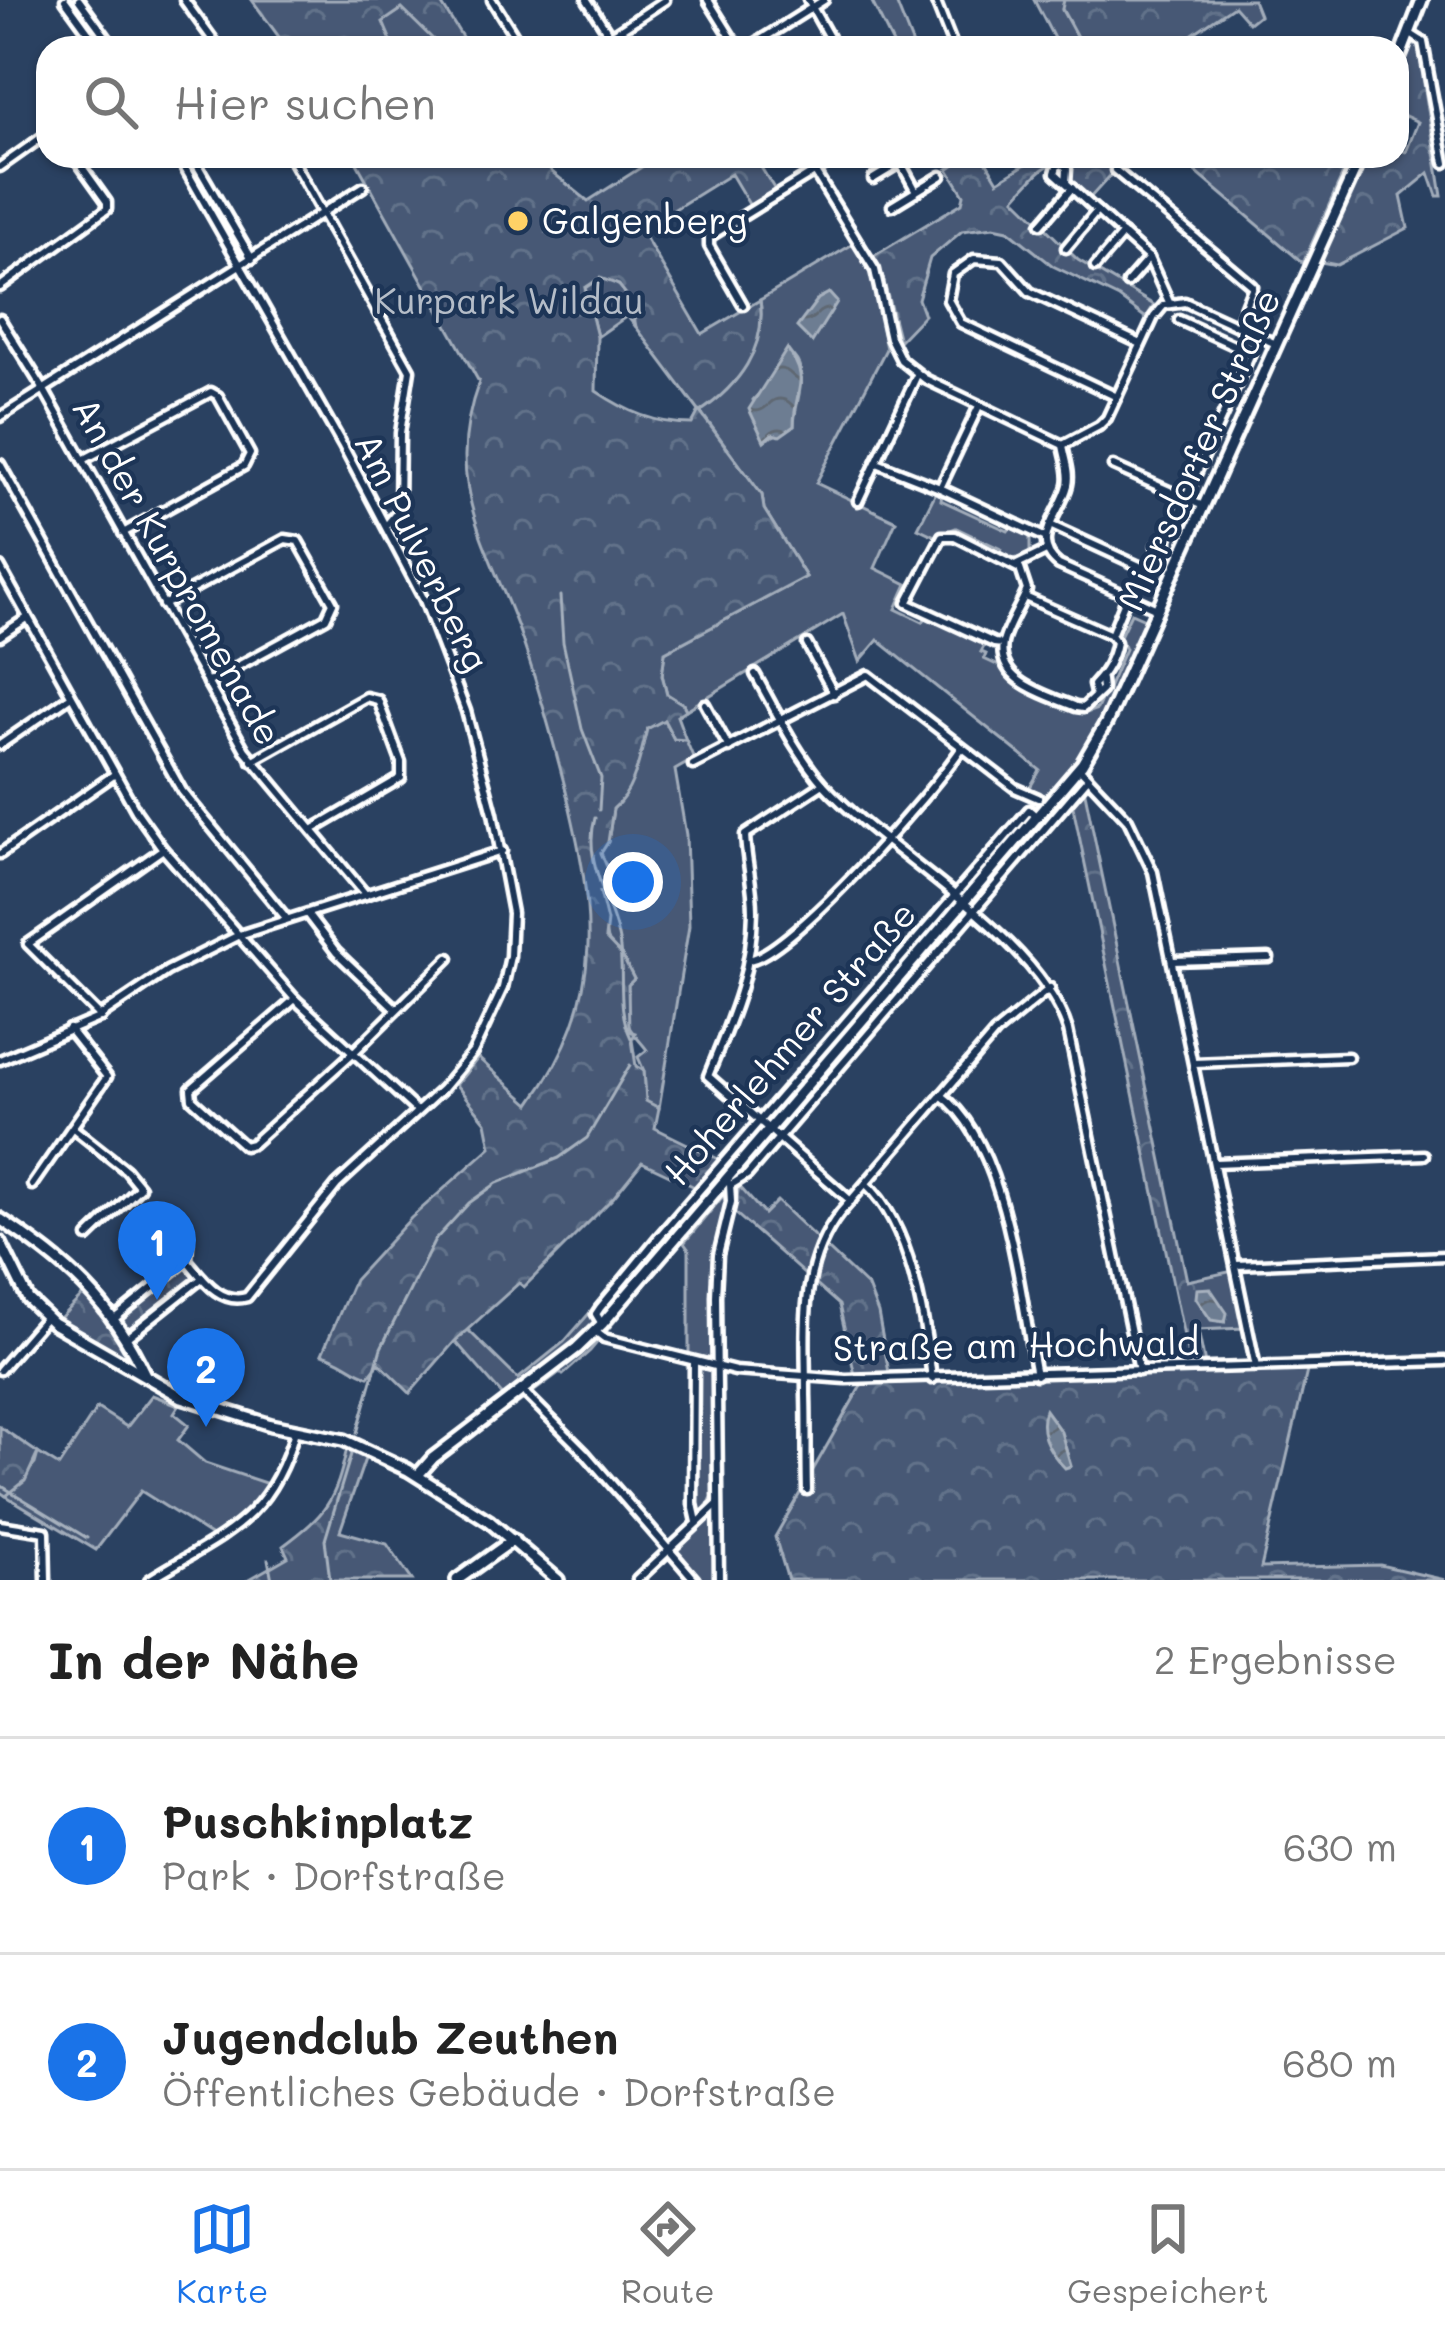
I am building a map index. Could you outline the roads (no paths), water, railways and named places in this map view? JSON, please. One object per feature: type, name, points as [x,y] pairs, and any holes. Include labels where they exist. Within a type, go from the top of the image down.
[{"type":"street","points":[[65,0],[91,36]]},
{"type":"street","points":[[79,0],[105,36]]},
{"type":"street","points":[[184,0],[210,36]]},
{"type":"street","points":[[492,0],[514,36]]},
{"type":"street","points":[[587,0],[610,36],[664,0]]},
{"type":"street","points":[[708,0],[730,36]]},
{"type":"street","points":[[765,36],[810,4],[824,0]]},
{"type":"street","points":[[935,0],[949,36]]},
{"type":"street","points":[[1408,36],[1422,0]]},
{"type":"street","points":[[810,4],[828,36]]},
{"type":"street","points":[[1409,33],[1423,42],[1445,163]]},
{"type":"street","points":[[0,167],[36,142]]},
{"type":"street","points":[[0,287],[107,209],[83,168]]},
{"type":"street","name":"Am Pulverberg","points":[[185,168],[424,600],[463,700],[502,851],[512,928],[501,994],[473,1052],[337,1185],[248,1297],[224,1297],[202,1278]]},
{"type":"street","points":[[199,168],[252,260]]},
{"type":"street","points":[[297,168],[410,370],[400,433],[399,510],[386,526]]},
{"type":"street","points":[[812,168],[875,269],[892,346],[917,375],[1063,445]]},
{"type":"street","points":[[743,305],[709,246],[709,237],[821,168]]},
{"type":"street","points":[[873,179],[887,168]]},
{"type":"street","points":[[904,168],[916,191]]},
{"type":"street","name":"Miersdorfer Straße","points":[[1080,766],[1098,740],[1355,168]]},
{"type":"street","points":[[1115,170],[1253,286],[1228,341]]},
{"type":"street","points":[[892,206],[941,176]]},
{"type":"street","points":[[1041,224],[1069,186],[1149,258],[1169,302]]},
{"type":"street","points":[[0,417],[363,188]]},
{"type":"street","points":[[1066,248],[1097,211]]},
{"type":"street","points":[[1095,267],[1123,234]]},
{"type":"street","points":[[1126,283],[1149,258]]},
{"type":"street","points":[[1117,397],[961,322],[948,300],[952,274],[974,259],[1000,261],[1030,292],[1141,344]]},
{"type":"street","points":[[1063,445],[1099,426],[1157,311],[1169,302],[1185,302],[1276,344]]},
{"type":"street","name":"An der Kurpromenade","points":[[0,319],[252,761],[366,895]]},
{"type":"street","points":[[1050,525],[1146,569],[1159,558],[1156,546],[1167,538],[1251,356],[1179,320]]},
{"type":"street","points":[[858,501],[917,375]]},
{"type":"street","points":[[83,460],[204,393],[218,396],[250,454],[249,463],[123,533]]},
{"type":"street","points":[[940,488],[979,405]]},
{"type":"street","points":[[1063,445],[1069,482],[1045,537],[1046,551],[1059,565],[1157,609]]},
{"type":"street","points":[[876,462],[1045,537]]},
{"type":"street","points":[[0,464],[183,792],[287,919]]},
{"type":"street","points":[[1113,466],[1203,506]]},
{"type":"street","points":[[1004,644],[907,603],[941,536],[956,536],[1017,566],[1025,581],[1024,597],[1004,644],[1004,663],[1019,682],[1083,708],[1104,686],[1101,680],[1116,643],[1111,635],[1024,597]]},
{"type":"street","points":[[164,605],[285,539],[298,541],[333,603],[326,618],[207,683]]},
{"type":"street","points":[[1017,566],[1046,551]]},
{"type":"street","points":[[0,567],[115,774],[163,849],[295,999],[417,1111]]},
{"type":"street","points":[[1111,635],[1127,596]]},
{"type":"street","points":[[0,636],[28,617]]},
{"type":"street","points":[[807,644],[834,694]]},
{"type":"street","points":[[755,674],[824,784],[1032,965],[1050,988],[1068,1030],[1138,1371]]},
{"type":"street","points":[[693,765],[868,676],[1015,788],[1038,798]]},
{"type":"street","points":[[0,745],[71,696]]},
{"type":"street","points":[[252,761],[366,697],[378,700],[401,762],[400,778],[312,830]]},
{"type":"street","points":[[705,704],[729,748]]},
{"type":"street","points":[[749,960],[765,954],[799,927],[885,839],[961,749]]},
{"type":"street","points":[[1080,766],[1120,809],[1143,844],[1153,872],[1256,1367]]},
{"type":"street","name":"Hoherlehmer Straße","points":[[418,1475],[433,1458],[598,1328],[729,1182],[769,1129],[1080,766]]},
{"type":"street","points":[[0,854],[115,774]]},
{"type":"street","name":"Hoherlehmer Straße","points":[[729,1182],[743,1180],[1088,778]]},
{"type":"street","points":[[824,784],[745,835],[752,896],[749,960],[735,1014],[708,1076],[850,1201]]},
{"type":"street","name":"Hoherlehmer Straße","points":[[598,1328],[596,1314],[608,1297],[952,896],[1029,810],[1037,818]]},
{"type":"street","points":[[101,1017],[28,944],[163,849]]},
{"type":"street","points":[[0,1060],[101,1017],[167,971],[239,935],[502,851]]},
{"type":"street","points":[[307,914],[336,952],[396,1010]]},
{"type":"street","points":[[295,999],[191,1089],[192,1099],[236,1142],[252,1144],[449,958]]},
{"type":"street","points":[[1173,961],[1269,958]]},
{"type":"street","points":[[807,1490],[805,1314],[812,1264],[826,1234],[1007,1020],[1050,988]]},
{"type":"street","points":[[32,1185],[107,1077],[69,1029]]},
{"type":"street","points":[[1194,1063],[1348,1057]]},
{"type":"street","points":[[941,1095],[970,1123],[991,1162],[1036,1375]]},
{"type":"street","points":[[73,1127],[140,1187],[88,1238]]},
{"type":"street","points":[[1215,1163],[1424,1155]]},
{"type":"street","points":[[719,1580],[717,1269],[730,1212],[729,1182]]},
{"type":"street","points":[[866,1184],[890,1211],[902,1236],[932,1379]]},
{"type":"street","points":[[0,1219],[69,1267],[113,1320],[145,1375]]},
{"type":"street","points":[[124,1340],[202,1278],[187,1260],[188,1243],[175,1226]]},
{"type":"street","points":[[0,1242],[28,1299],[45,1318],[191,1400],[295,1431],[344,1440],[418,1475],[474,1510],[558,1580]]},
{"type":"street","points":[[1236,1264],[1445,1256]]},
{"type":"street","points":[[113,1320],[187,1260]]},
{"type":"street","points":[[0,1370],[45,1318]]},
{"type":"street","name":"Straße am Hochwald","points":[[598,1328],[604,1338],[694,1362],[806,1376],[932,1379],[1445,1361]]},
{"type":"street","points":[[694,1362],[693,1504],[697,1522]]},
{"type":"street","points":[[522,1390],[584,1452],[695,1580]]},
{"type":"street","points":[[149,1580],[229,1532],[261,1504],[281,1475],[295,1431]]},
{"type":"street","points":[[637,1580],[718,1504]]},
{"type":"street","points":[[0,1526],[45,1532],[46,1580]]},
{"type":"street","points":[[457,1580],[513,1540]]},
{"type":"water","points":[[829,293],[837,302],[812,342],[797,327],[818,299]]},
{"type":"water","points":[[787,349],[800,377],[794,426],[764,441],[749,409]]},
{"type":"water","points":[[1210,1288],[1227,1313],[1225,1322],[1211,1320],[1196,1298],[1197,1289]]},
{"type":"water","points":[[1045,1410],[1061,1432],[1071,1466],[1065,1468],[1046,1441]]},
{"type":"waterway","points":[[560,596],[563,642],[582,729],[601,778],[599,810]]},
{"type":"waterway","points":[[595,818],[592,849],[618,936],[623,1013],[631,1038]]},
{"type":"waterway","points":[[357,1433],[381,1348],[435,1240],[469,1203],[497,1183],[559,1158],[587,1138],[630,1065]]},
{"type":"waterway","points":[[330,1580],[325,1540],[352,1451]]},
{"type":"waterway","points":[[0,1485],[87,1538]]},
{"type":"waterway","points":[[268,1559],[272,1580]]},
{"type":"place","name":"Galgenberg","points":[[518,221]]},
{"type":"place","name":"Puschkinplatz","points":[[157,1300]]},
{"type":"place","name":"Jugendclub Zeuthen","points":[[206,1427]]},
{"type":"park label","name":"Kurpark Wildau","points":[[509,301]]}]
